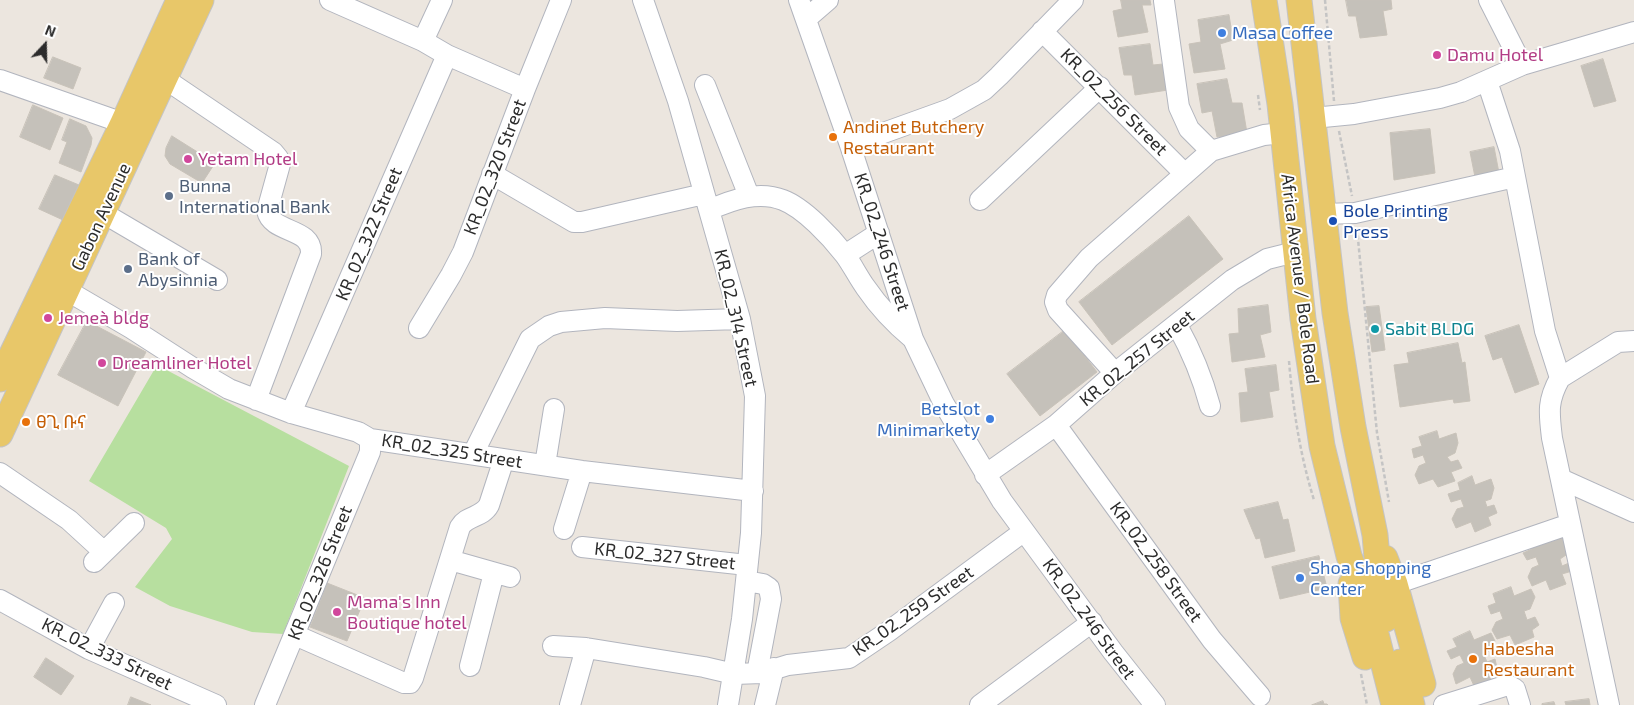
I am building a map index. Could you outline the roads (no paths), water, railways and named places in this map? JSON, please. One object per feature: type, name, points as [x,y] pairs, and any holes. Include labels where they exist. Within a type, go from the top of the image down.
[{"type":"main road","name":"Gabon Avenue","points":[[0,379],[123,123],[179,0]]},
{"type":"main road","name":"Gabon Avenue","points":[[0,434],[201,0]]},
{"type":"main road","name":"Africa Avenue / Bole Road","points":[[1264,0],[1283,133],[1302,319],[1322,446],[1349,556],[1371,614],[1394,705]]},
{"type":"main road","name":"Africa Avenue / Bole Road","points":[[1299,0],[1325,117],[1323,214],[1335,313],[1353,427],[1375,535],[1381,605],[1412,705]]},
{"type":"main road","name":"Africa Avenue / Bole Road","points":[[1375,535],[1396,584],[1428,705]]},
{"type":"main road","name":"Africa Avenue / Bole Road","points":[[1349,556],[1353,618],[1377,705]]},
{"type":"street","points":[[330,0],[423,40],[447,54],[525,89]]},
{"type":"street","points":[[423,40],[442,0]]},
{"type":"street","name":"KR_02_320 Street","points":[[419,328],[451,276],[463,252],[561,0]]},
{"type":"street","name":"KR_02_314 Street","points":[[643,0],[678,101],[707,202],[740,319],[755,396],[751,533],[742,619],[728,705]]},
{"type":"street","points":[[803,9],[828,0]]},
{"type":"street","points":[[850,145],[950,109],[984,90],[1073,0]]},
{"type":"street","points":[[1489,0],[1522,65]]},
{"type":"street","points":[[1164,1],[1179,106],[1189,129],[1211,151]]},
{"type":"street","name":"KR_02_246 Street","points":[[803,9],[850,145],[913,339],[944,404],[985,475],[1024,532],[1092,622],[1144,701]]},
{"type":"street","name":"KR_02_256 Street","points":[[1042,31],[1185,174]]},
{"type":"street","points":[[1325,117],[1440,98],[1487,81],[1522,65],[1634,32]]},
{"type":"street","name":"KR_02_322 Street","points":[[291,413],[447,54]]},
{"type":"street","points":[[165,79],[278,158],[280,164],[268,212],[269,217],[308,240],[312,246],[311,254],[256,400]]},
{"type":"street","points":[[0,80],[123,123]]},
{"type":"street","points":[[1487,81],[1505,136],[1515,177],[1545,331],[1560,378]]},
{"type":"street","points":[[705,85],[749,196]]},
{"type":"street","points":[[980,200],[1100,88]]},
{"type":"street","points":[[1115,374],[1058,310],[1057,295],[1089,258],[1211,151],[1264,135],[1283,133]]},
{"type":"street","points":[[492,174],[574,222],[707,202],[726,203],[749,196],[782,199],[794,205],[809,217],[844,254],[866,288],[884,311],[913,339]]},
{"type":"street","points":[[1323,214],[1355,214],[1515,177]]},
{"type":"street","points":[[103,213],[217,280]]},
{"type":"street","points":[[844,254],[879,233]]},
{"type":"street","name":"KR_02_257 Street","points":[[985,475],[1056,425],[1115,374],[1232,280],[1267,259],[1295,252]]},
{"type":"street","name":"KR_02_325 Street","points":[[66,290],[229,389],[291,413],[358,432],[370,439],[582,471],[753,492]]},
{"type":"street","points":[[473,454],[530,339],[549,326],[561,322],[605,318],[678,321],[740,319]]},
{"type":"street","points":[[1177,325],[1194,355],[1210,406]]},
{"type":"street","points":[[1609,705],[1548,412],[1550,399],[1560,378],[1618,342],[1634,341]]},
{"type":"street","points":[[545,465],[554,409]]},
{"type":"street","name":"KR_02_258 Street","points":[[1056,425],[1212,640],[1260,696]]},
{"type":"street","name":"KR_02_326 Street","points":[[265,705],[370,452],[370,439]]},
{"type":"street","points":[[295,634],[404,683],[410,683],[460,527],[468,518],[481,514],[489,505],[504,459]]},
{"type":"street","points":[[564,529],[582,471]]},
{"type":"street","points":[[0,473],[69,520],[99,557],[134,523]]},
{"type":"street","points":[[1561,479],[1634,512]]},
{"type":"street","points":[[1396,584],[1570,524]]},
{"type":"street","name":"KR_02_259 Street","points":[[553,646],[586,648],[704,667],[734,674],[766,671],[804,662],[849,658],[1024,532]]},
{"type":"street","name":"KR_02_327 Street","points":[[582,547],[747,573],[769,588],[771,599],[766,671]]},
{"type":"street","points":[[450,560],[502,575],[470,666]]},
{"type":"street","name":"KR_02_333 Street","points":[[0,600],[88,649],[216,705]]},
{"type":"street","points":[[88,649],[114,603]]},
{"type":"street","points":[[980,705],[1092,622]]},
{"type":"street","points":[[570,705],[586,648]]},
{"type":"street","points":[[765,705],[766,671]]},
{"type":"street","points":[[1444,705],[1508,685],[1514,689],[1520,705]]},
{"type":"place","name":"Masa Coffee","points":[[1222,33]]},
{"type":"place","name":"Damu Hotel","points":[[1437,55]]},
{"type":"place","name":"Andinet Butchery Restaurant","points":[[833,137]]},
{"type":"place","name":"Yetam Hotel","points":[[188,159]]},
{"type":"place","name":"Bunna International Bank","points":[[169,196]]},
{"type":"place","name":"Bole Printing Press","points":[[1333,221]]},
{"type":"place","name":"Bank of Abysinnia","points":[[128,269]]},
{"type":"place","name":"Jemeà bldg","points":[[48,318]]},
{"type":"place","name":"Sabit BLDG","points":[[1375,329]]},
{"type":"place","name":"Dreamliner Hotel","points":[[102,363]]},
{"type":"place","name":"Betslot Minimarkety","points":[[990,419]]},
{"type":"place","name":"ፀጊ ቡና","points":[[26,422]]},
{"type":"place","name":"Shoa Shopping Center","points":[[1300,578]]},
{"type":"place","name":"Mama's Inn Boutique hotel","points":[[337,612]]},
{"type":"place","name":"Habesha Restaurant","points":[[1473,659]]}]
